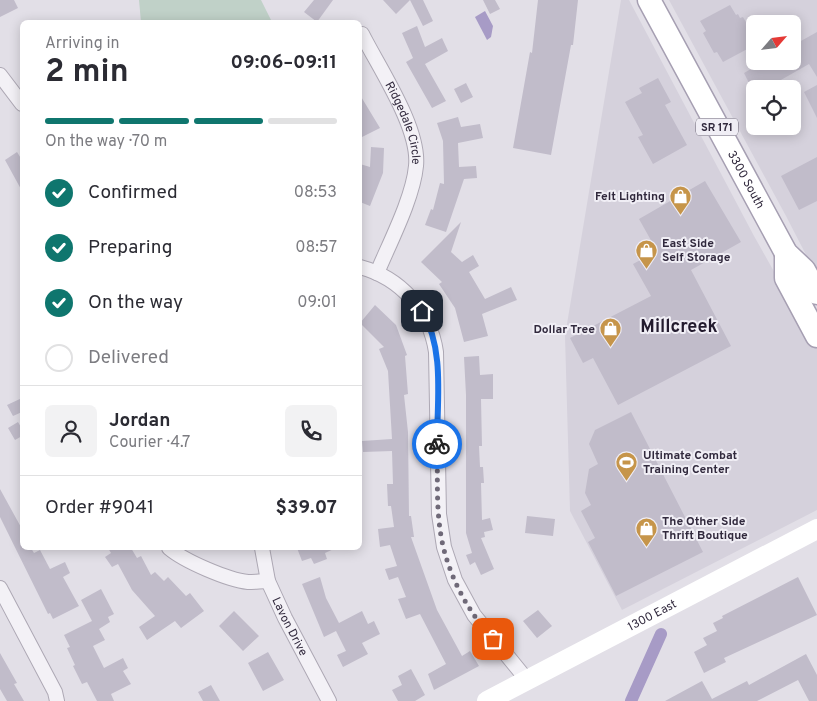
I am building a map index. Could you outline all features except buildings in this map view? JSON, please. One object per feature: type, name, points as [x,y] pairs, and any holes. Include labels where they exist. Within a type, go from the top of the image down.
[{"type":"main road","name":"3300 South","points":[[649,0],[786,254],[804,270],[817,293]]},
{"type":"main road","name":"3300 South","points":[[786,254],[786,278],[817,336]]},
{"type":"main road","name":"1300 East","points":[[487,701],[817,529]]},
{"type":"street","name":"Ridgedale Circle","points":[[362,34],[409,124],[416,154],[412,185],[377,273]]},
{"type":"street","points":[[0,76],[20,101]]},
{"type":"street","points":[[362,268],[377,273],[395,284],[414,301],[427,319],[434,340],[438,514],[448,564],[474,615],[527,680]]},
{"type":"street","points":[[172,550],[222,575],[248,582],[268,581]]},
{"type":"street","name":"Lavon Drive","points":[[262,550],[268,581],[285,618],[330,701]]},
{"type":"street","points":[[0,588],[55,692],[56,701]]},
{"type":"shaded area","points":[[139,0],[261,0],[271,20],[141,20]]},
{"type":"shaded area","points":[[621,0],[629,0],[754,236],[817,348],[817,510],[622,610],[570,511],[565,336]]},
{"type":"shaded area","points":[[669,0],[817,0],[817,276],[786,216]]},
{"type":"shaded area","points":[[485,11],[493,26],[491,37],[487,40],[475,17]]},
{"type":"waterway","points":[[631,701],[661,634]]},
{"type":"way so far","points":[[437,444],[438,514],[448,564],[474,615],[493,639]]},
{"type":"place","name":"Felt Lighting","points":[[681,215]]},
{"type":"place","name":"East Side Self Storage","points":[[646,269]]},
{"type":"place","name":"Dollar Tree","points":[[611,348]]},
{"type":"place","name":"Ultimate Combat Training Center","points":[[627,481]]},
{"type":"place","name":"The Other Side Thrift Boutique","points":[[646,547]]},
{"type":"district","name":"Millcreek","points":[[679,326]]},
{"type":"route","points":[[422,311],[431,329],[436,352],[437,444]]}]
